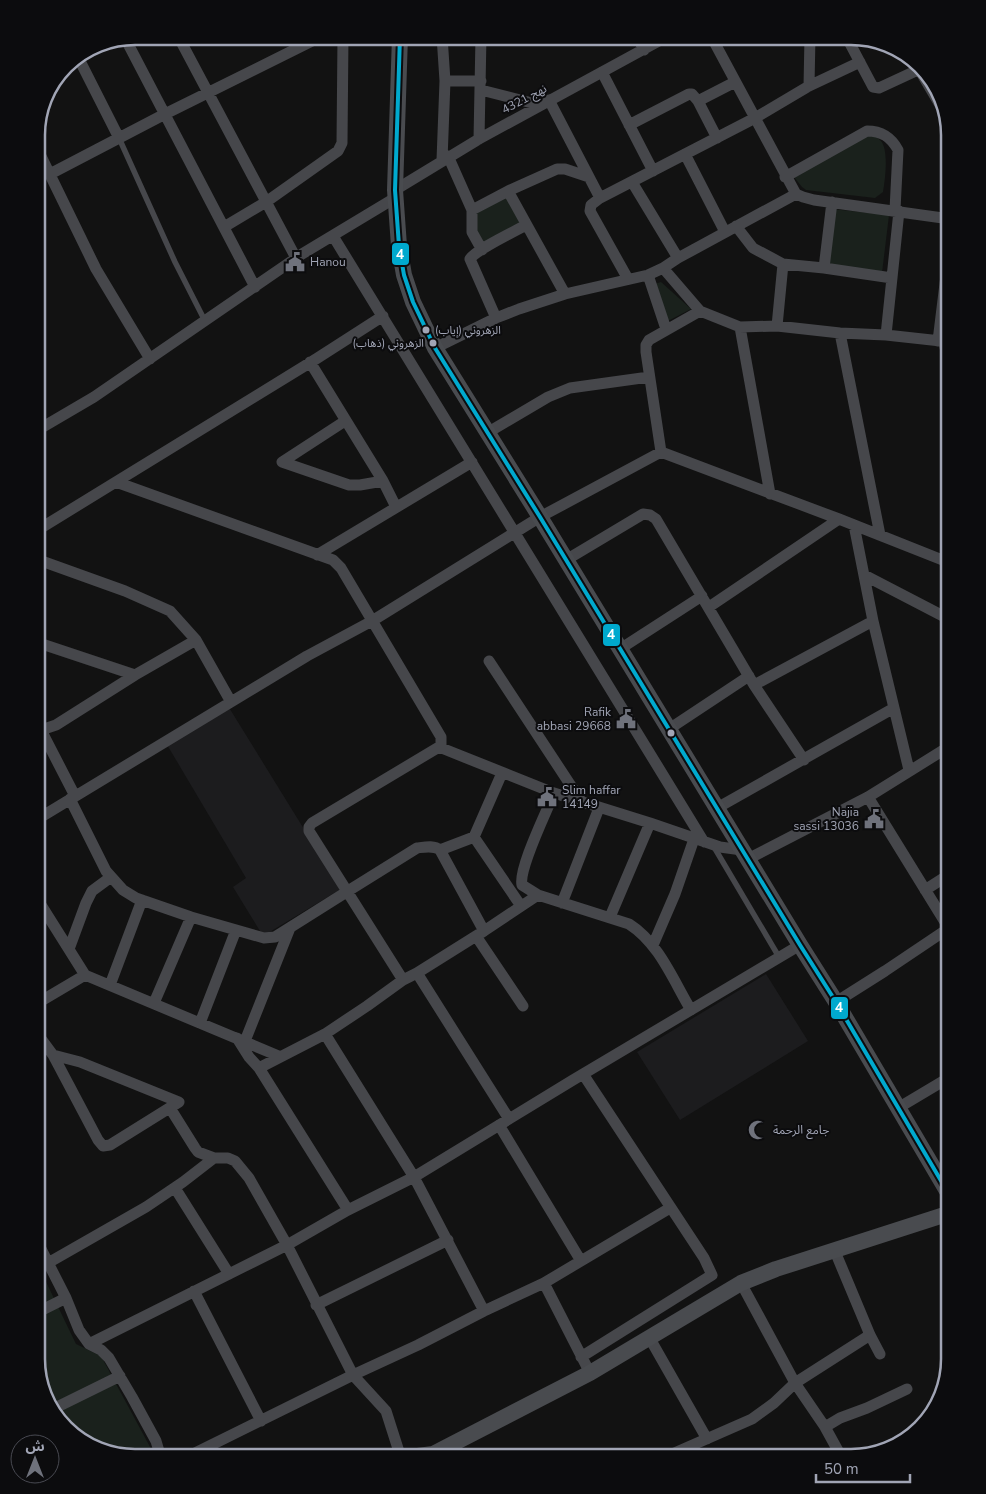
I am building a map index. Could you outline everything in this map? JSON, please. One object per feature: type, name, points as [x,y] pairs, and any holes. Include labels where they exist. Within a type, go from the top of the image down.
[{"type":"main road","points":[[400,45],[395,194],[404,275],[413,302],[435,348],[836,1002],[941,1181]]},
{"type":"main road","points":[[447,1449],[590,1373],[741,1283],[776,1269],[941,1216]]},
{"type":"street","points":[[130,45],[255,287]]},
{"type":"street","points":[[183,45],[296,258]]},
{"type":"street","points":[[50,174],[304,45]]},
{"type":"street","points":[[224,228],[266,202],[341,148],[342,45]]},
{"type":"street","points":[[442,45],[445,158],[472,210],[472,232],[482,250]]},
{"type":"street","points":[[479,138],[481,45]]},
{"type":"street","points":[[642,45],[644,50]]},
{"type":"street","name":"نهج 4321","points":[[45,426],[94,398],[296,258],[334,236],[445,158],[653,45]]},
{"type":"street","points":[[716,45],[785,177],[796,194],[809,199],[941,217]]},
{"type":"street","points":[[809,86],[810,45]]},
{"type":"street","points":[[851,45],[873,87],[877,88],[916,73]]},
{"type":"street","points":[[628,278],[590,211],[591,205],[600,198],[755,118],[809,86],[860,62]]},
{"type":"street","points":[[81,63],[119,138]]},
{"type":"street","points":[[602,72],[653,171]]},
{"type":"street","points":[[444,81],[481,85],[545,103],[600,198]]},
{"type":"street","points":[[698,101],[736,82]]},
{"type":"street","points":[[629,125],[692,94],[696,97],[717,138]]},
{"type":"street","points":[[785,177],[867,131],[876,131],[886,135],[894,142],[898,150],[897,210],[886,335]]},
{"type":"street","points":[[685,154],[726,232]]},
{"type":"street","points":[[45,164],[96,269],[150,359]]},
{"type":"street","points":[[472,210],[558,168],[589,177]]},
{"type":"street","points":[[632,182],[678,258]]},
{"type":"street","points":[[508,191],[566,294]]},
{"type":"street","points":[[435,348],[496,318],[519,309],[566,294],[628,278],[648,275],[664,268],[678,258],[796,194]]},
{"type":"street","points":[[824,268],[832,202]]},
{"type":"street","points":[[496,318],[471,262],[471,257],[526,225]]},
{"type":"street","points":[[736,226],[753,248],[783,264],[892,278]]},
{"type":"street","points":[[334,236],[704,842]]},
{"type":"street","points":[[777,326],[783,264]]},
{"type":"street","points":[[664,268],[700,311],[740,327],[777,326],[941,342]]},
{"type":"street","points":[[648,275],[666,329]]},
{"type":"street","points":[[661,452],[649,377],[646,344],[666,329],[700,311]]},
{"type":"street","points":[[45,525],[382,316]]},
{"type":"street","points":[[740,327],[770,494]]},
{"type":"street","points":[[840,333],[880,535]]},
{"type":"street","points":[[310,362],[382,481],[396,508]]},
{"type":"street","points":[[488,433],[548,398],[570,388],[649,377]]},
{"type":"street","points":[[345,421],[282,462],[349,485],[382,481]]},
{"type":"street","points":[[45,815],[307,656],[372,621],[540,517],[661,452],[941,559]]},
{"type":"street","points":[[317,555],[472,462]]},
{"type":"street","points":[[116,482],[337,562],[441,737],[441,745],[439,747],[310,825],[309,830],[403,980]]},
{"type":"street","points":[[566,560],[637,517],[647,514],[656,519],[752,680],[804,760]]},
{"type":"street","points":[[708,607],[839,519]]},
{"type":"street","points":[[854,525],[873,621],[909,770]]},
{"type":"street","points":[[45,562],[125,591],[170,611],[196,640],[231,702]]},
{"type":"street","points":[[864,575],[941,615]]},
{"type":"street","points":[[620,649],[702,596]]},
{"type":"street","points":[[669,729],[752,680],[873,621]]},
{"type":"street","points":[[45,726],[56,726],[135,675],[196,640]]},
{"type":"street","points":[[45,645],[135,675]]},
{"type":"street","points":[[489,660],[581,801]]},
{"type":"street","points":[[717,808],[894,708]]},
{"type":"street","points":[[45,740],[98,856],[106,871],[122,890],[142,900],[191,917],[255,936],[269,939],[275,937],[418,848],[436,847],[440,850],[480,933],[523,1006]]},
{"type":"street","points":[[439,747],[554,794],[650,823],[720,848],[745,854],[868,797],[941,751]]},
{"type":"street","points":[[440,850],[474,837],[502,773]]},
{"type":"street","points":[[554,794],[531,850],[522,878],[522,885],[538,895],[610,917],[629,924],[640,931],[654,945],[691,1010]]},
{"type":"street","points":[[868,797],[941,916]]},
{"type":"street","points":[[562,903],[599,808]]},
{"type":"street","points":[[610,917],[650,823]]},
{"type":"street","points":[[474,837],[521,906]]},
{"type":"street","points":[[654,945],[675,894],[704,842]]},
{"type":"street","points":[[69,949],[92,891],[111,878]]},
{"type":"street","points":[[925,890],[941,880]]},
{"type":"street","points":[[259,1068],[325,1034],[403,980],[417,973],[538,895]]},
{"type":"street","points":[[110,985],[142,900]]},
{"type":"street","points":[[45,911],[85,975],[281,1057]]},
{"type":"street","points":[[154,1003],[191,917]]},
{"type":"street","points":[[241,1040],[290,928]]},
{"type":"street","points":[[200,1023],[236,930]]},
{"type":"street","points":[[836,1002],[941,934]]},
{"type":"street","points":[[89,1344],[287,1245],[348,1210],[414,1177],[800,945]]},
{"type":"street","points":[[417,973],[504,1122],[581,1261]]},
{"type":"street","points":[[45,999],[85,975]]},
{"type":"street","points":[[325,1034],[414,1177],[484,1311]]},
{"type":"street","points":[[241,1040],[249,1056],[259,1068],[348,1210]]},
{"type":"street","points":[[45,1044],[53,1055],[103,1146],[110,1146],[179,1102],[80,1062],[53,1055]]},
{"type":"street","points":[[583,1074],[704,1258],[722,1293]]},
{"type":"street","points":[[898,1108],[941,1082]]},
{"type":"street","points":[[170,1108],[198,1152],[214,1158],[222,1157],[235,1161],[249,1178],[287,1245],[353,1375],[386,1411],[399,1449]]},
{"type":"street","points":[[48,1263],[146,1207],[175,1188],[214,1158]]},
{"type":"street","points":[[175,1188],[229,1274]]},
{"type":"street","points":[[203,1449],[544,1283],[670,1208]]},
{"type":"street","points":[[316,1305],[448,1240]]},
{"type":"street","points":[[834,1250],[880,1354]]},
{"type":"street","points":[[45,1257],[66,1298],[79,1330],[89,1344],[105,1354],[120,1376],[156,1441],[158,1449]]},
{"type":"street","points":[[581,1357],[712,1275]]},
{"type":"street","points":[[544,1283],[590,1373]]},
{"type":"street","points":[[741,1283],[795,1384],[825,1427],[837,1449]]},
{"type":"street","points":[[194,1291],[261,1421]]},
{"type":"street","points":[[45,1308],[66,1298]]},
{"type":"street","points":[[684,1449],[758,1415],[795,1384],[870,1335]]},
{"type":"street","points":[[649,1337],[707,1439]]},
{"type":"street","points":[[59,1406],[120,1376]]},
{"type":"street","points":[[825,1427],[840,1418],[907,1389]]},
{"type":"lane","points":[[119,138],[183,278],[205,321]]},
{"type":"lane","points":[[704,842],[779,957]]},
{"type":"shaded area","points":[[874,135],[881,141],[886,158],[883,192],[875,198],[806,190],[794,177],[864,136]]},
{"type":"shaded area","points":[[507,196],[521,223],[483,246],[475,231],[475,212]]},
{"type":"shaded area","points":[[832,209],[889,215],[882,273],[825,263]]},
{"type":"shaded area","points":[[661,282],[691,309],[666,322],[655,284]]},
{"type":"shaded area","points":[[228,706],[341,889],[263,936],[233,887],[246,878],[166,743]]},
{"type":"shaded area","points":[[766,974],[808,1041],[680,1120],[637,1052]]},
{"type":"shaded area","points":[[45,1280],[76,1344],[101,1356],[151,1449],[129,1449],[95,1440],[71,1423],[57,1404],[48,1383],[46,1371]]},
{"type":"transit line","name":"4","points":[[400,45],[395,190],[399,246],[404,275],[413,302],[435,348],[836,1002],[941,1181]]},
{"type":"place","name":"Hanou","points":[[295,262]]},
{"type":"place","name":"الزهروني (إياب)","points":[[426,330]]},
{"type":"place","name":"الزهروني (ذهاب)","points":[[433,343]]},
{"type":"place","name":"Rafik abbasi 29668","points":[[626,719]]},
{"type":"place","name":"Slim haffar 14149","points":[[547,797]]},
{"type":"place","name":"Najia sassi 13036","points":[[874,819]]},
{"type":"place","name":"جامع الرحمة","points":[[758,1130]]}]
